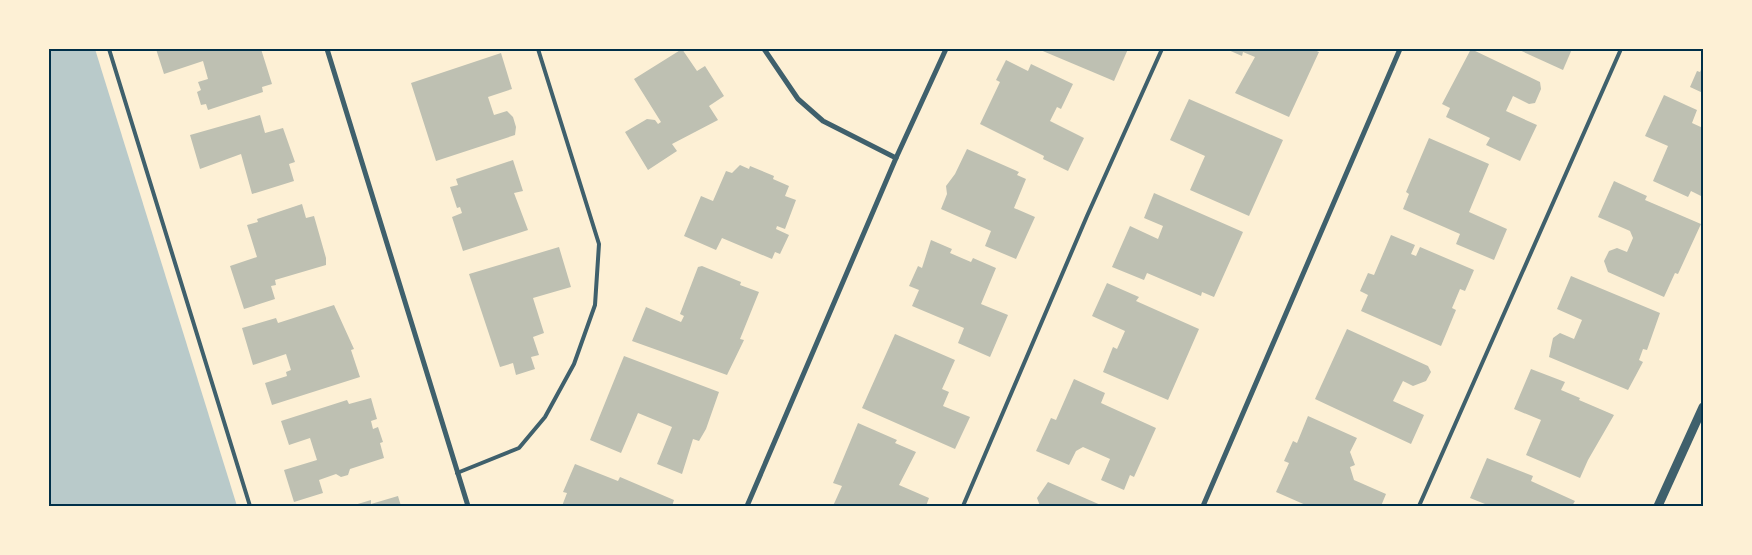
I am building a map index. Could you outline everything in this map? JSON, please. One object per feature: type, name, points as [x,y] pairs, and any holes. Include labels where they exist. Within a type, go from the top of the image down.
[{"type":"street","points":[[327,49],[468,506]]},
{"type":"street","points":[[764,49],[798,99],[823,121],[896,158]]},
{"type":"street","points":[[748,506],[896,158],[946,49]]},
{"type":"street","points":[[1203,506],[1400,49]]},
{"type":"street","points":[[1658,506],[1703,407]]},
{"type":"lane","points":[[109,49],[250,506]]},
{"type":"lane","points":[[457,473],[519,448],[545,417],[574,364],[595,305],[599,244],[538,49]]},
{"type":"lane","points":[[963,506],[1162,49]]},
{"type":"lane","points":[[1419,506],[1621,49]]},
{"type":"shaded area","points":[[49,49],[95,49],[237,506],[49,506]]},
{"type":"building","points":[[156,49],[261,49],[272,84],[262,87],[263,92],[208,110],[206,104],[201,105],[197,92],[201,90],[198,82],[208,79],[203,61],[164,74]]},
{"type":"building","points":[[682,49],[697,71],[705,66],[724,96],[709,106],[718,120],[672,144],[677,151],[648,170],[625,132],[647,119],[655,120],[658,124],[661,122],[634,79]]},
{"type":"building","points":[[1038,49],[1128,49],[1114,81]]},
{"type":"building","points":[[1226,49],[1312,49],[1319,52],[1289,117],[1235,93],[1255,57],[1243,52],[1242,56]]},
{"type":"building","points":[[1471,49],[1540,82],[1541,89],[1535,103],[1529,104],[1513,96],[1506,111],[1537,125],[1520,161],[1486,145],[1490,138],[1446,117],[1450,108],[1442,104]]},
{"type":"building","points":[[1517,49],[1572,49],[1563,70]]},
{"type":"building","points":[[501,53],[512,89],[488,97],[494,115],[507,111],[513,117],[516,127],[515,135],[436,161],[411,83]]},
{"type":"building","points":[[1006,60],[1028,71],[1031,64],[1073,84],[1061,109],[1057,107],[1050,121],[1084,138],[1068,171],[1043,159],[1044,156],[980,124],[1000,82],[996,80]]},
{"type":"building","points":[[1703,65],[1703,93],[1690,87],[1697,71],[1700,72]]},
{"type":"building","points":[[1664,95],[1697,110],[1692,123],[1703,128],[1703,197],[1691,191],[1688,197],[1653,181],[1668,146],[1645,136]]},
{"type":"building","points":[[1189,99],[1283,140],[1249,216],[1190,190],[1205,156],[1170,140]]},
{"type":"building","points":[[260,115],[265,133],[283,128],[295,162],[289,164],[294,181],[252,194],[241,154],[200,169],[190,135]]},
{"type":"building","points":[[1429,138],[1489,164],[1469,212],[1507,229],[1494,260],[1456,244],[1460,234],[1403,209],[1409,194],[1406,192]]},
{"type":"building","points":[[967,149],[1019,172],[1017,175],[1026,179],[1014,208],[1035,217],[1016,259],[985,246],[991,231],[941,209],[947,194],[946,186],[955,174]]},
{"type":"building","points":[[513,160],[523,191],[514,193],[528,230],[463,251],[452,217],[462,213],[460,207],[457,208],[450,187],[458,185],[456,179]]},
{"type":"building","points":[[740,165],[749,169],[750,166],[774,176],[773,179],[789,186],[785,196],[796,200],[785,229],[777,226],[776,229],[789,235],[780,254],[775,252],[772,259],[722,238],[716,250],[684,236],[701,196],[713,201],[726,171],[732,173]]},
{"type":"building","points":[[1614,181],[1647,196],[1645,200],[1701,224],[1678,274],[1675,273],[1664,297],[1608,272],[1604,261],[1609,251],[1617,248],[1627,252],[1633,238],[1630,231],[1598,217]]},
{"type":"building","points":[[1154,193],[1243,232],[1214,297],[1202,292],[1201,296],[1147,273],[1144,280],[1112,267],[1130,226],[1158,239],[1163,226],[1144,218]]},
{"type":"building","points":[[302,204],[306,218],[314,216],[326,258],[326,265],[275,280],[276,285],[271,286],[275,299],[244,309],[230,266],[257,257],[247,225],[258,222],[257,219]]},
{"type":"building","points":[[1391,235],[1415,245],[1411,254],[1416,256],[1420,247],[1474,270],[1465,291],[1460,289],[1452,308],[1456,310],[1441,346],[1361,311],[1368,295],[1360,291],[1368,273],[1374,275]]},
{"type":"building","points":[[931,240],[952,249],[950,253],[971,262],[973,258],[996,268],[981,304],[1008,315],[990,357],[958,343],[964,328],[912,306],[919,290],[909,286],[918,266],[922,268]]},
{"type":"building","points":[[559,247],[571,287],[533,298],[544,333],[533,337],[539,355],[531,357],[535,369],[516,375],[513,363],[500,367],[469,274]]},
{"type":"building","points":[[702,266],[741,282],[740,285],[759,292],[740,339],[744,340],[727,375],[632,341],[646,307],[681,322],[684,316],[680,314],[698,267]]},
{"type":"building","points":[[1571,276],[1660,313],[1647,350],[1643,349],[1639,360],[1643,362],[1628,390],[1549,357],[1553,338],[1560,333],[1574,339],[1582,320],[1557,309]]},
{"type":"building","points":[[1107,283],[1139,297],[1136,301],[1199,329],[1168,400],[1103,372],[1113,347],[1117,349],[1125,331],[1092,316]]},
{"type":"building","points":[[334,305],[354,349],[351,350],[360,377],[272,405],[265,383],[287,376],[286,372],[291,370],[286,354],[253,365],[242,328],[276,318],[278,323]]},
{"type":"building","points":[[1347,329],[1428,366],[1431,372],[1426,381],[1413,386],[1403,381],[1393,401],[1424,415],[1411,444],[1315,399]]},
{"type":"building","points":[[895,334],[955,360],[942,389],[949,392],[943,406],[970,417],[955,449],[862,408]]},
{"type":"building","points":[[624,356],[719,392],[706,429],[699,441],[693,439],[682,474],[657,464],[672,427],[638,413],[621,453],[590,440]]},
{"type":"building","points":[[1531,369],[1565,382],[1561,390],[1614,415],[1588,460],[1580,478],[1526,455],[1541,420],[1514,409]]},
{"type":"building","points":[[1074,379],[1105,393],[1101,403],[1156,428],[1134,477],[1130,475],[1124,490],[1101,480],[1110,459],[1083,447],[1076,451],[1069,465],[1036,451],[1051,418],[1056,420]]},
{"type":"building","points":[[371,398],[377,419],[371,421],[373,429],[378,427],[383,442],[380,443],[384,458],[350,469],[348,475],[341,477],[336,474],[319,480],[323,493],[294,502],[284,470],[317,460],[310,438],[289,445],[281,421],[347,400],[349,404]]},
{"type":"building","points":[[1308,416],[1357,438],[1350,452],[1355,465],[1350,467],[1354,480],[1386,494],[1381,506],[1308,506],[1276,492],[1289,463],[1284,461],[1293,441],[1297,443]]},
{"type":"building","points":[[858,423],[897,440],[895,443],[916,452],[899,485],[929,498],[926,506],[833,506],[842,486],[833,483]]},
{"type":"building","points":[[1487,458],[1533,476],[1531,481],[1575,501],[1572,506],[1490,506],[1470,498]]},
{"type":"building","points":[[575,464],[618,481],[620,477],[674,500],[672,506],[562,506],[567,493],[563,492]]},
{"type":"building","points":[[1048,482],[1103,506],[1040,506],[1037,498]]},
{"type":"building","points":[[398,496],[401,506],[351,506],[371,500],[371,504]]}]
